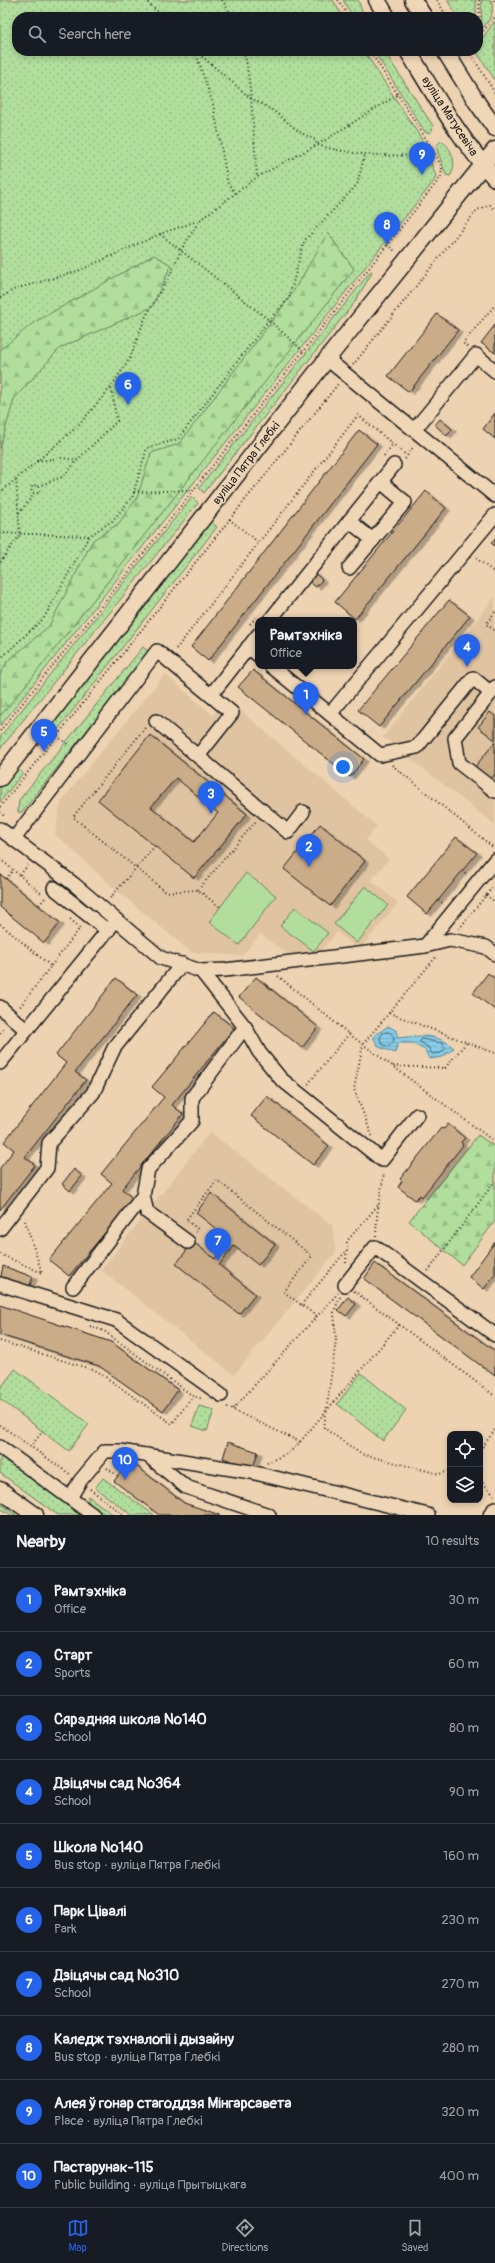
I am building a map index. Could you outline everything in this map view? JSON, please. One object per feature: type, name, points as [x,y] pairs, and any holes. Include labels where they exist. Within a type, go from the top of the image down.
[{"type":"main road","points":[[376,0],[384,12]]},
{"type":"main road","points":[[413,0],[421,12]]},
{"type":"main road","name":"вуліца Матусевіча","points":[[411,56],[452,123],[495,178]]},
{"type":"main road","points":[[448,56],[495,128]]},
{"type":"main road","name":"вуліца Пятра Глебкі","points":[[0,778],[327,359],[495,150]]},
{"type":"main road","points":[[0,1490],[35,1515]]},
{"type":"lane","points":[[415,429],[476,355],[495,371]]},
{"type":"lane","points":[[327,359],[415,429],[495,496]]},
{"type":"lane","points":[[272,617],[394,465]]},
{"type":"lane","points":[[349,568],[404,502],[381,482]]},
{"type":"lane","points":[[330,714],[495,515]]},
{"type":"lane","points":[[349,522],[373,540]]},
{"type":"lane","points":[[211,695],[253,651],[252,632]]},
{"type":"lane","points":[[14,839],[157,651],[232,713],[198,756]]},
{"type":"lane","points":[[275,669],[380,755],[417,747],[473,678],[493,690],[455,738],[459,762],[495,791]]},
{"type":"lane","points":[[152,723],[198,756],[288,832],[303,812]]},
{"type":"lane","points":[[0,830],[75,885],[161,958],[201,970],[225,970],[263,964],[425,946],[450,940],[486,947],[495,954]]},
{"type":"lane","points":[[425,946],[492,857]]},
{"type":"lane","points":[[50,892],[108,931]]},
{"type":"lane","points":[[0,1063],[116,920]]},
{"type":"lane","points":[[0,1229],[47,1168],[49,1143],[93,1093],[114,1048],[182,964]]},
{"type":"lane","points":[[201,970],[244,1027],[259,1052],[281,1079],[382,1160],[417,1115]]},
{"type":"lane","points":[[0,1007],[26,1030]]},
{"type":"lane","points":[[188,1242],[147,1212],[143,1196],[148,1169],[192,1121],[192,1098],[244,1027]]},
{"type":"lane","points":[[73,1287],[143,1196]]},
{"type":"lane","points":[[345,1285],[375,1247],[495,1335]]},
{"type":"lane","points":[[0,1284],[116,1320],[221,1400]]},
{"type":"lane","points":[[0,1447],[93,1515]]},
{"type":"lane","points":[[70,1498],[80,1481],[105,1451],[120,1450],[250,1472],[428,1515]]},
{"type":"lane","points":[[146,1455],[186,1488],[269,1515]]},
{"type":"lane","points":[[490,1515],[495,1508]]},
{"type":"path","points":[[145,0],[158,12]]},
{"type":"path","points":[[222,0],[229,12]]},
{"type":"path","points":[[338,0],[346,12]]},
{"type":"path","points":[[437,0],[444,12]]},
{"type":"path","points":[[479,0],[479,12]]},
{"type":"path","points":[[483,31],[495,17]]},
{"type":"path","points":[[198,56],[213,104],[228,184],[235,192]]},
{"type":"path","points":[[202,56],[251,97],[315,140],[317,145],[343,152],[365,154],[412,155],[435,153]]},
{"type":"path","points":[[245,56],[251,97],[257,177]]},
{"type":"path","points":[[0,731],[441,177],[442,168],[435,153],[373,56]]},
{"type":"path","points":[[471,56],[495,93]]},
{"type":"path","points":[[0,493],[78,426],[111,387],[130,358],[145,318],[171,273],[181,250],[200,220],[235,192],[257,177],[317,145],[397,95]]},
{"type":"path","points":[[412,155],[432,148]]},
{"type":"path","points":[[0,659],[44,618],[89,536],[112,521],[132,498],[147,448],[178,440],[269,320],[289,298],[304,241],[356,186],[365,154]]},
{"type":"path","points":[[0,807],[477,210],[490,205],[495,210]]},
{"type":"path","points":[[0,298],[22,287],[78,271],[160,234],[200,220]]},
{"type":"path","points":[[160,234],[269,320],[304,351]]},
{"type":"path","points":[[476,355],[463,343],[495,304]]},
{"type":"path","points":[[34,494],[31,491],[31,487],[34,485],[39,486],[64,476],[77,460],[117,420],[111,387]]},
{"type":"path","points":[[168,660],[258,542],[358,416],[406,455]]},
{"type":"path","points":[[384,456],[394,444]]},
{"type":"path","points":[[36,461],[61,458],[77,460]]},
{"type":"path","points":[[0,562],[20,535],[16,478]]},
{"type":"path","points":[[19,513],[34,494],[40,492],[39,486]]},
{"type":"path","points":[[134,492],[193,490]]},
{"type":"path","points":[[229,520],[258,542]]},
{"type":"path","points":[[0,533],[20,535],[89,536]]},
{"type":"path","points":[[465,550],[495,573]]},
{"type":"path","points":[[259,617],[262,610]]},
{"type":"path","points":[[495,612],[486,624],[495,631]]},
{"type":"path","points":[[152,723],[73,817],[134,868],[166,892],[198,890],[220,907]]},
{"type":"path","points":[[57,736],[79,753]]},
{"type":"path","points":[[399,772],[495,848],[492,857]]},
{"type":"path","points":[[198,890],[259,817]]},
{"type":"path","points":[[107,901],[134,868],[155,846]]},
{"type":"path","points":[[0,859],[13,870],[50,892],[52,902]]},
{"type":"path","points":[[6,879],[13,870]]},
{"type":"path","points":[[374,1139],[354,1089],[363,1044],[495,884]]},
{"type":"path","points":[[39,905],[50,892]]},
{"type":"path","points":[[486,895],[495,902]]},
{"type":"path","points":[[12,1018],[80,928],[69,918]]},
{"type":"path","points":[[0,924],[51,966]]},
{"type":"path","points":[[263,964],[349,1034],[495,1142]]},
{"type":"path","points":[[389,1013],[495,1053]]},
{"type":"path","points":[[300,1095],[349,1034]]},
{"type":"path","points":[[392,1066],[445,1068],[467,1042]]},
{"type":"path","points":[[376,1240],[377,1216],[383,1186],[382,1160]]},
{"type":"path","points":[[188,1242],[198,1229],[186,1220],[217,1180],[312,1256],[284,1292],[318,1317]]},
{"type":"path","points":[[421,1280],[495,1181]]},
{"type":"path","points":[[380,1202],[347,1241],[345,1285],[334,1312],[336,1340],[324,1428],[361,1454],[439,1474],[447,1472]]},
{"type":"path","points":[[0,1254],[42,1273],[19,1204]]},
{"type":"path","points":[[301,1305],[347,1250]]},
{"type":"path","points":[[233,1409],[318,1317],[345,1285]]},
{"type":"path","points":[[345,1285],[495,1396]]},
{"type":"path","points":[[269,1462],[290,1452],[300,1442],[399,1325]]},
{"type":"path","points":[[89,1326],[104,1331],[193,1396],[207,1400]]},
{"type":"path","points":[[0,1341],[97,1371],[172,1424],[193,1396]]},
{"type":"path","points":[[221,1400],[233,1409],[300,1442]]},
{"type":"path","points":[[0,1425],[80,1481],[124,1515]]},
{"type":"path","points":[[483,1446],[495,1430]]},
{"type":"path","points":[[30,1447],[43,1431]]},
{"type":"path","points":[[107,1468],[118,1476]]},
{"type":"path","points":[[483,1483],[495,1497]]},
{"type":"shaded area","points":[[495,597],[495,825],[383,737]]},
{"type":"shaded area","points":[[165,674],[213,715],[227,699],[377,826],[366,840],[389,859],[371,880],[398,903],[359,950],[337,932],[321,951],[288,954],[260,934],[242,956],[191,952],[116,890],[55,834],[61,801]]},
{"type":"shaded area","points":[[210,1132],[332,1225],[336,1252],[234,1375],[101,1270]]},
{"type":"green space","points":[[0,0],[333,0],[340,12],[12,12],[12,56],[367,56],[421,138],[436,176],[434,181],[0,726]]},
{"type":"green space","points":[[343,0],[358,0],[362,12],[350,12]]},
{"type":"green space","points":[[447,0],[476,0],[476,12],[455,12]]},
{"type":"green space","points":[[481,0],[491,0],[492,12],[483,28],[483,12],[481,12]]},
{"type":"green space","points":[[495,21],[495,80],[479,56],[483,56],[483,37]]},
{"type":"green space","points":[[377,56],[387,56],[433,126],[431,133],[425,132]]},
{"type":"green space","points":[[441,141],[448,147],[453,157],[454,167],[450,176],[446,175],[436,146]]},
{"type":"green space","points":[[328,233],[354,269],[31,679],[0,716],[0,675],[7,662],[49,626],[93,540],[118,524],[137,498],[151,453],[179,444],[290,297]]},
{"type":"green space","points":[[154,255],[171,265],[152,307],[60,348],[14,399],[0,448],[0,350],[33,323]]},
{"type":"green space","points":[[371,271],[372,273],[354,303],[204,493],[199,488]]},
{"type":"green space","points":[[192,497],[198,503],[0,749],[0,737]]},
{"type":"green space","points":[[210,521],[217,527],[48,742],[41,736]]},
{"type":"green space","points":[[143,647],[149,652],[22,812],[18,812],[19,800]]},
{"type":"green space","points":[[14,767],[23,773],[0,802],[0,784]]},
{"type":"green space","points":[[246,873],[276,896],[239,945],[209,922]]},
{"type":"green space","points":[[365,886],[388,905],[357,943],[334,924]]},
{"type":"green space","points":[[295,907],[328,933],[314,951],[280,926]]},
{"type":"green space","points":[[478,1135],[495,1147],[495,1221],[462,1265],[409,1221]]},
{"type":"green space","points":[[15,1369],[89,1424],[69,1451],[0,1399],[0,1389]]},
{"type":"green space","points":[[361,1373],[406,1410],[383,1441],[337,1404]]},
{"type":"green space","points":[[199,1406],[214,1410],[207,1431],[192,1426]]},
{"type":"green space","points":[[0,1456],[80,1515],[58,1515],[0,1473]]},
{"type":"green space","points":[[103,1478],[154,1515],[132,1515],[95,1488]]},
{"type":"green space","points":[[88,1496],[114,1515],[103,1513],[96,1509],[88,1501]]},
{"type":"green space","points":[[0,1503],[16,1515],[11,1515],[0,1508]]},
{"type":"water","points":[[388,1026],[397,1031],[397,1038],[420,1036],[433,1037],[440,1039],[454,1048],[443,1057],[429,1059],[425,1050],[411,1043],[398,1043],[395,1053],[379,1047],[373,1037]]},
{"type":"building","points":[[437,314],[458,330],[409,392],[388,376]]},
{"type":"building","points":[[495,325],[495,353],[481,343]]},
{"type":"building","points":[[495,413],[495,439],[483,429]]},
{"type":"building","points":[[440,419],[452,429],[447,436],[435,425]]},
{"type":"building","points":[[359,430],[377,444],[208,661],[191,647]]},
{"type":"building","points":[[426,491],[446,508],[357,617],[353,617],[335,602]]},
{"type":"building","points":[[495,538],[495,546],[491,543]]},
{"type":"building","points":[[314,572],[322,580],[316,587],[307,580]]},
{"type":"building","points":[[449,600],[470,616],[379,727],[358,710]]},
{"type":"building","points":[[253,670],[364,759],[350,777],[238,687]]},
{"type":"building","points":[[490,712],[495,716],[495,740],[478,727]]},
{"type":"building","points":[[150,735],[247,814],[194,878],[98,800]],"holes":[[[176,778],[218,813],[194,842],[151,807]]]},
{"type":"building","points":[[495,742],[495,774],[490,780],[474,768]]},
{"type":"building","points":[[320,824],[365,861],[330,906],[284,869]]},
{"type":"building","points":[[456,837],[477,853],[427,914],[407,897]]},
{"type":"building","points":[[0,874],[60,923],[44,943],[0,907]]},
{"type":"building","points":[[488,973],[495,979],[495,1010],[473,993]]},
{"type":"building","points":[[256,977],[318,1027],[302,1048],[239,997]]},
{"type":"building","points":[[116,978],[137,995],[75,1072],[86,1080],[25,1157],[35,1165],[0,1210],[0,1168],[14,1150],[4,1142],[66,1063],[56,1055]]},
{"type":"building","points":[[214,1012],[234,1028],[172,1105],[183,1114],[122,1189],[133,1199],[69,1276],[49,1260],[112,1183],[101,1174],[164,1097],[152,1087]]},
{"type":"building","points":[[267,1096],[329,1146],[313,1165],[251,1116]]},
{"type":"building","points":[[448,1124],[465,1138],[461,1142],[463,1145],[422,1197],[420,1195],[415,1200],[398,1187],[402,1181],[400,1179],[441,1128],[444,1129]]},
{"type":"building","points":[[74,1169],[82,1176],[70,1191],[62,1184]]},
{"type":"building","points":[[211,1193],[275,1244],[258,1265],[234,1246],[219,1265],[255,1294],[239,1314],[176,1264],[193,1242],[215,1259],[230,1240],[196,1213]]},
{"type":"building","points":[[495,1242],[495,1274],[484,1289],[469,1277]]},
{"type":"building","points":[[375,1263],[495,1351],[495,1376],[364,1279]]},
{"type":"building","points":[[3,1266],[33,1277],[28,1290],[0,1281]]},
{"type":"building","points":[[348,1297],[356,1304],[346,1316],[338,1310]]},
{"type":"building","points":[[0,1305],[111,1342],[178,1390],[163,1411],[99,1366],[0,1335]]},
{"type":"building","points":[[228,1442],[258,1452],[253,1468],[223,1458]]},
{"type":"building","points":[[130,1461],[184,1503],[220,1515],[159,1515],[114,1481]]},
{"type":"place","name":"Алея ў гонар стагоддзя Мінгарсавета","points":[[422,175]]},
{"type":"place","name":"Каледж тэхналогіі і дызайну","points":[[387,245]]},
{"type":"place","name":"Парк Цівалі","points":[[128,405]]},
{"type":"place","name":"Дзіцячы сад №364","points":[[467,667]]},
{"type":"place","name":"Рамтэхніка","points":[[306,715]]},
{"type":"place","name":"Школа №140","points":[[44,752]]},
{"type":"place","name":"Сярэдняя школа №140","points":[[211,814]]},
{"type":"place","name":"Старт","points":[[309,867]]},
{"type":"place","name":"Дзіцячы сад №310","points":[[218,1261]]},
{"type":"place","name":"Пастарунак-115","points":[[125,1480]]}]
